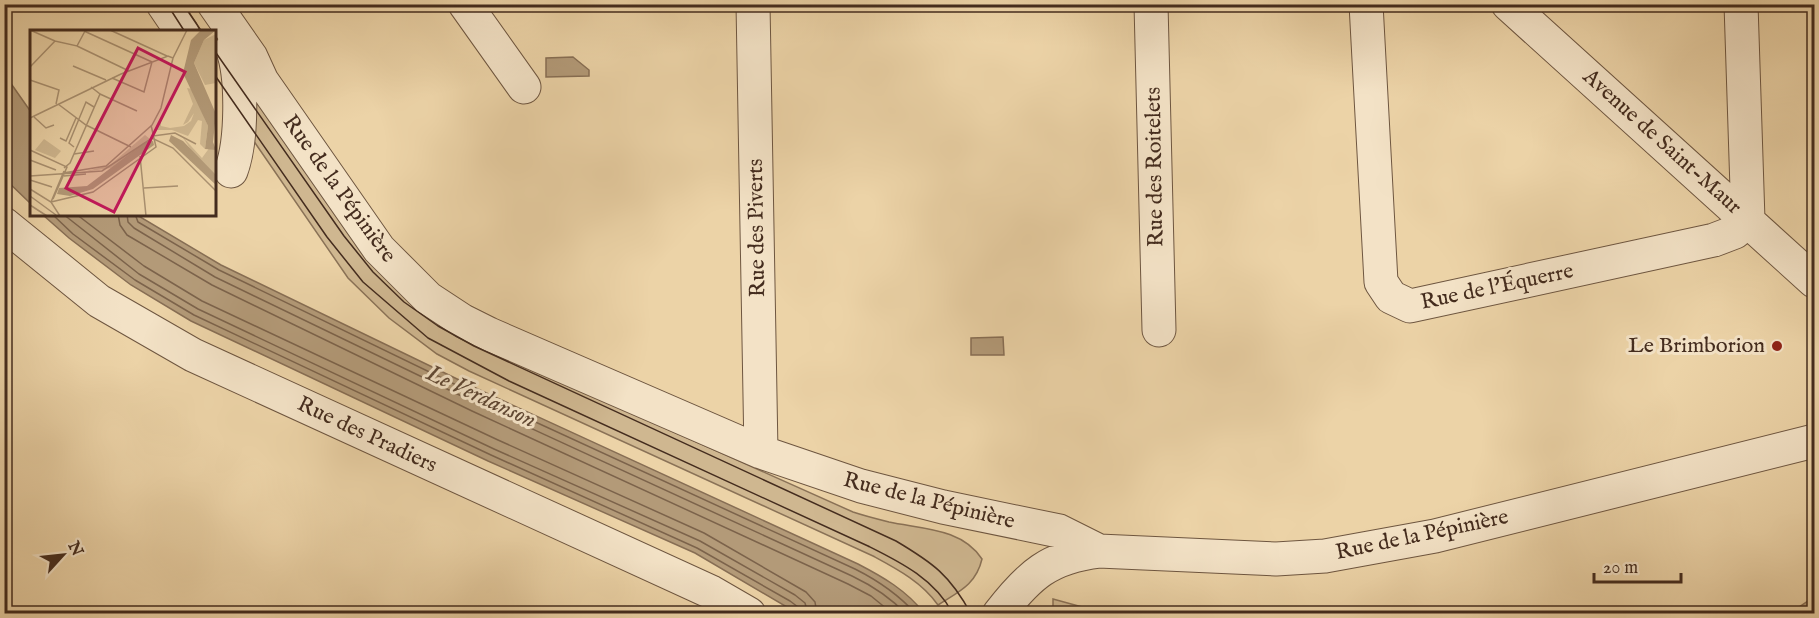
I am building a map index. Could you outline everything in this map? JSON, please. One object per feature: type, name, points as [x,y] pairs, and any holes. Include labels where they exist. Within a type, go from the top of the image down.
[{"type":"street","points":[[163,4],[181,30]]},
{"type":"street","points":[[201,4],[232,49],[241,88],[238,128],[231,171]]},
{"type":"street","name":"Rue de la Pépinière","points":[[214,4],[251,57],[262,81],[379,249],[428,298],[489,334],[761,453],[838,479],[943,507],[1059,531],[1099,551],[1276,559],[1324,556],[1435,536],[1815,441]]},
{"type":"street","points":[[465,4],[524,87]]},
{"type":"street","name":"Rue des Piverts","points":[[753,4],[761,453]]},
{"type":"street","name":"Rue des Roitelets","points":[[1151,4],[1159,330]]},
{"type":"street","name":"Rue de l'Équerre","points":[[1366,4],[1382,282],[1390,297],[1410,306],[1434,301],[1714,240],[1735,232],[1748,220]]},
{"type":"street","name":"Avenue de Saint-Maur","points":[[1508,4],[1545,18],[1748,220],[1815,281]]},
{"type":"street","points":[[1741,4],[1748,220]]},
{"type":"street","points":[[216,81],[228,98],[238,128]]},
{"type":"street","name":"Rue des Pradiers","points":[[4,224],[99,301],[193,355],[704,603],[749,614]]},
{"type":"street","points":[[999,614],[1020,586],[1041,569],[1059,561],[1099,551]]},
{"type":"shaded area","points":[[250,90],[365,250],[614,405],[853,512],[940,532],[964,541],[982,559],[971,582],[938,605],[917,583],[873,556],[469,371],[437,354],[389,318],[348,278],[251,137]]},
{"type":"shaded area","points":[[1053,599],[1104,613],[1053,613]]},
{"type":"water","points":[[573,57],[589,70],[589,76],[546,77],[546,58]]},
{"type":"water","points":[[5,75],[30,111],[30,203],[5,179]]},
{"type":"water","name":"Le Verdanson","points":[[44,216],[139,216],[221,265],[482,391],[858,564],[902,591],[924,613],[797,613],[695,553],[488,461],[191,321],[131,285]]},
{"type":"water","points":[[1003,337],[1004,355],[971,355],[971,338]]},
{"type":"water","points":[[1814,597],[1814,613],[1794,613],[1799,607]]},
{"type":"tram line","points":[[167,4],[184,30]]},
{"type":"tram line","points":[[183,4],[201,30]]},
{"type":"tram line","points":[[216,53],[344,236],[373,272],[404,302],[438,326],[474,346],[896,541],[940,571],[956,589],[971,614]]},
{"type":"tram line","points":[[216,77],[327,237],[363,282],[428,338],[509,381],[892,558],[927,581],[953,614]]},
{"type":"place","name":"Le Brimborion","points":[[1777,346]]}]
